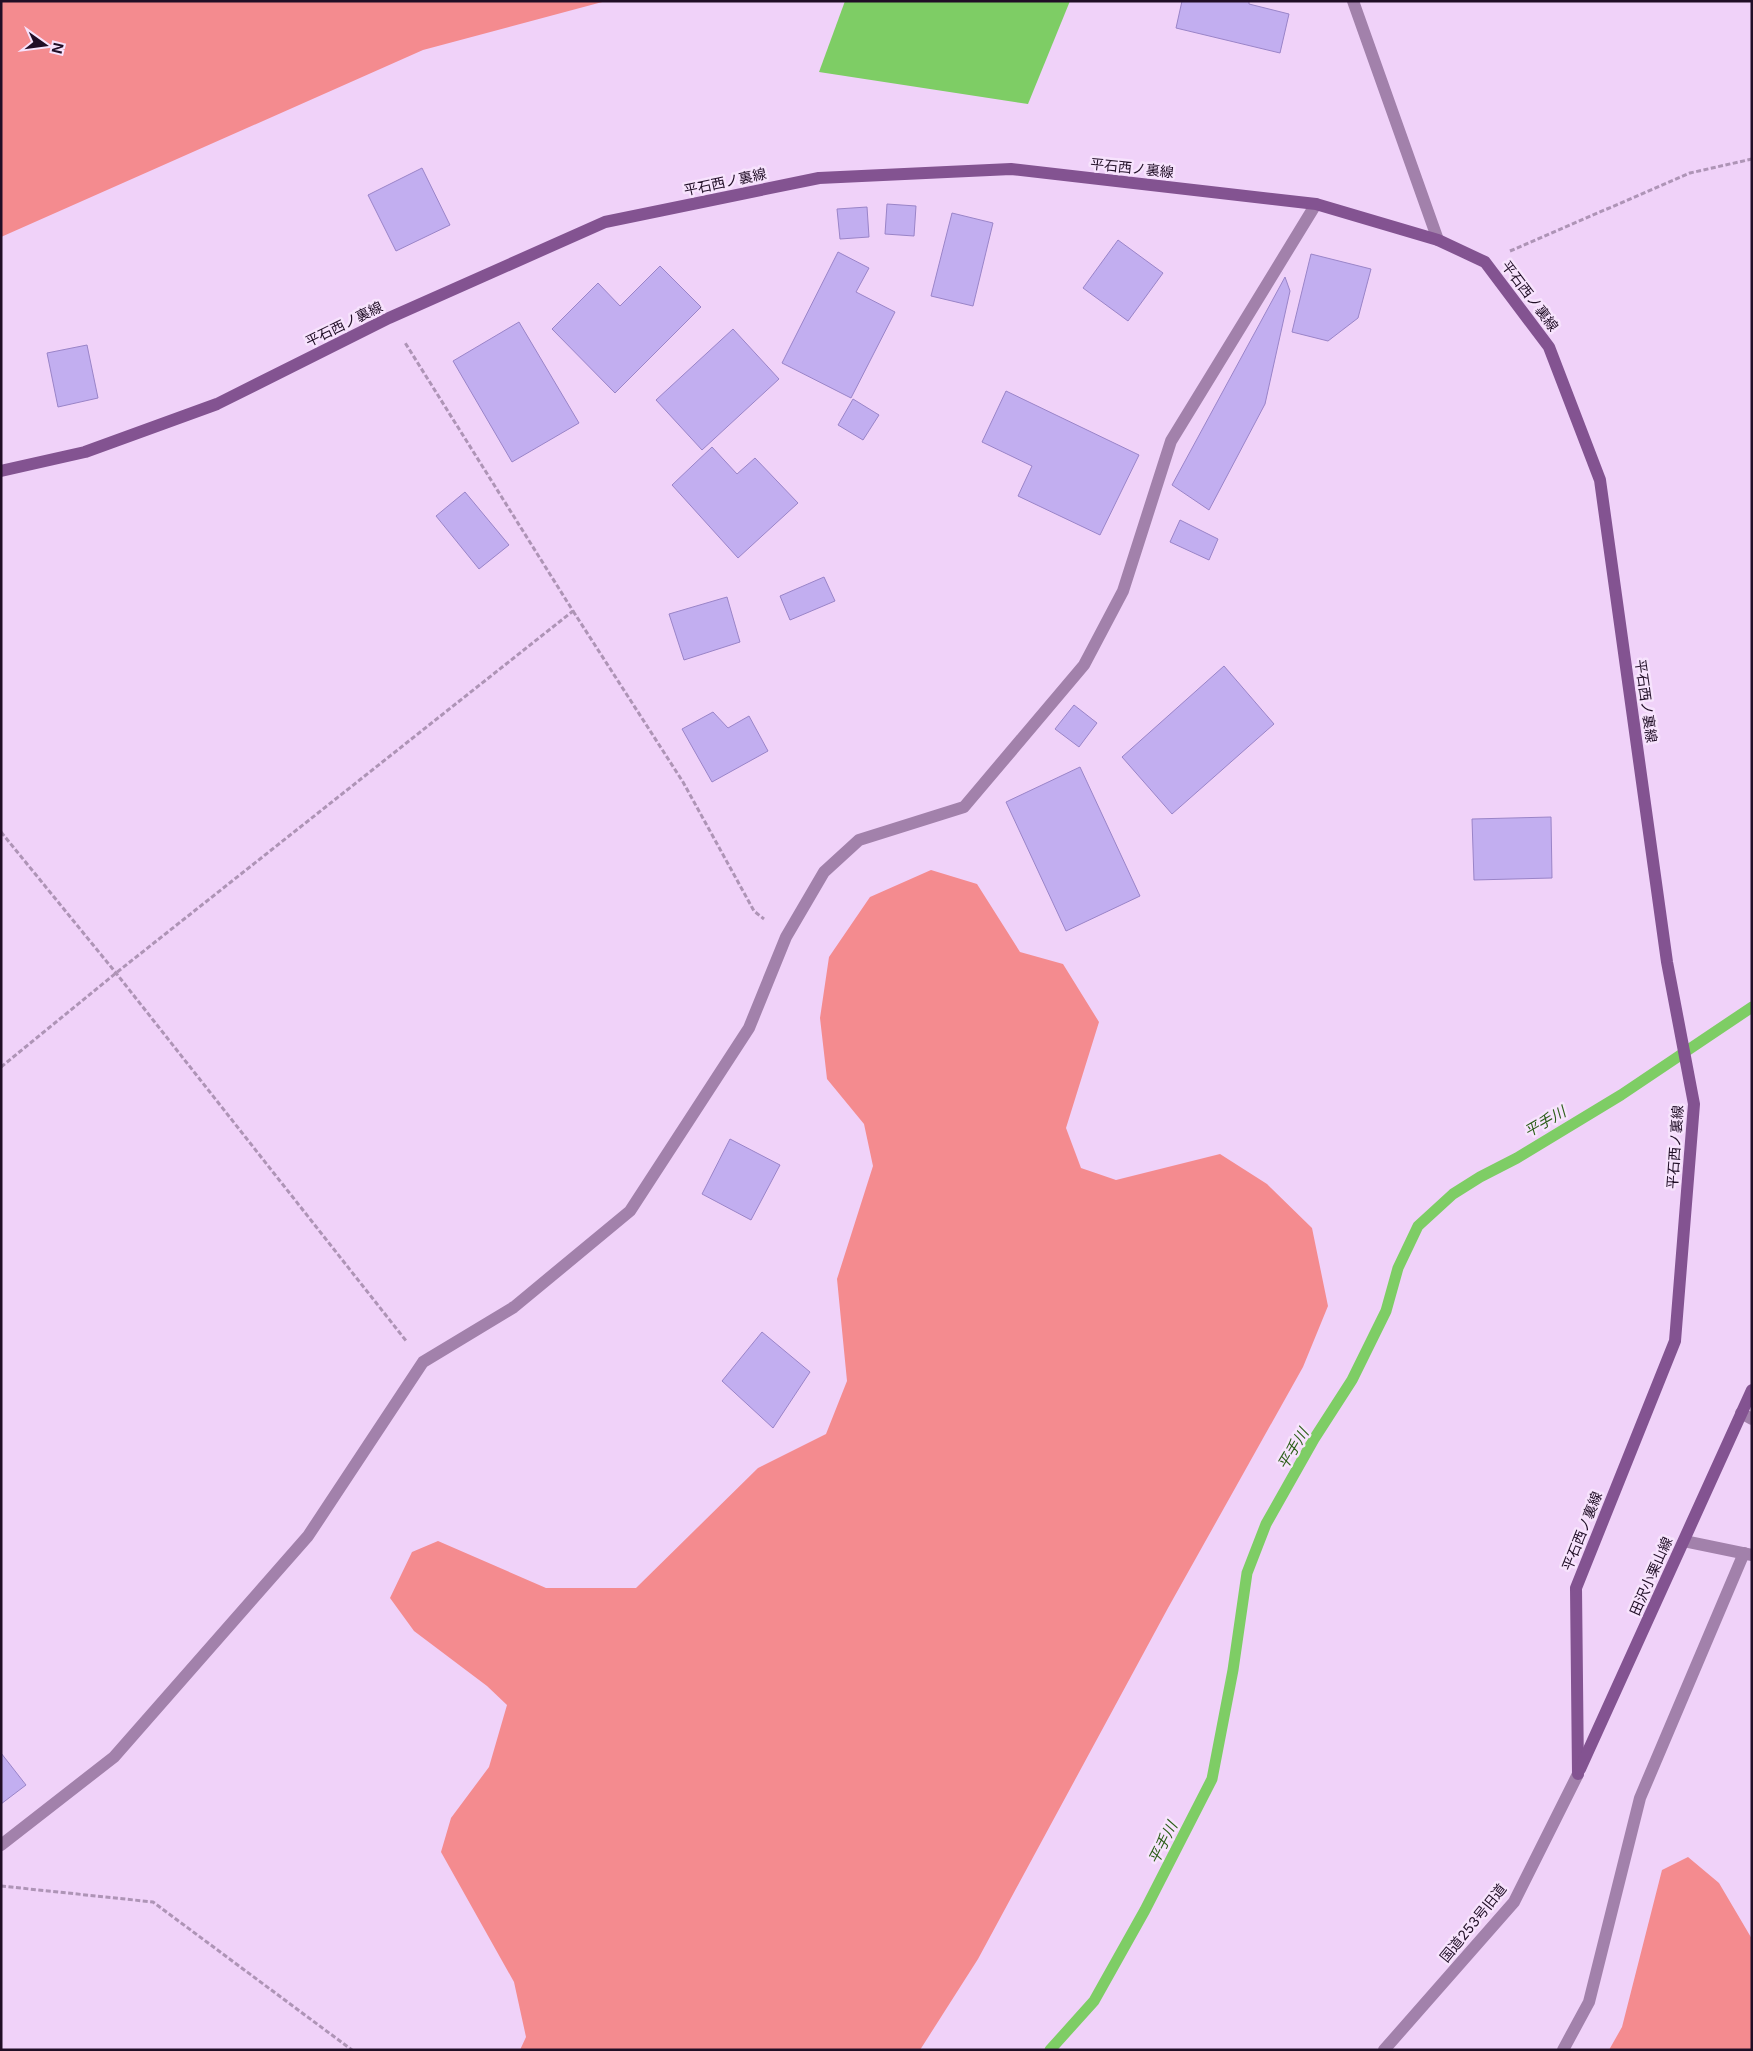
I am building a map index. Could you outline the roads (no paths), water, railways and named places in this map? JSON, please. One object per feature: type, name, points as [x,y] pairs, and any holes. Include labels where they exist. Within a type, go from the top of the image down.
[{"type":"main road","name":"平石西ノ裏線","points":[[1,471],[86,452],[217,404],[389,318],[605,222],[819,178],[1011,169],[1316,204],[1438,240],[1485,262],[1549,347],[1600,480],[1667,962],[1694,1104],[1675,1341],[1576,1588],[1578,1774]]},
{"type":"main road","name":"田沢小栗山線","points":[[1578,1774],[1684,1541],[1746,1416],[1752,1390]]},
{"type":"street","points":[[1353,1],[1438,240]]},
{"type":"street","points":[[1,1845],[114,1757],[308,1536],[423,1362],[514,1307],[630,1211],[749,1028],[786,937],[824,872],[859,840],[964,807],[1084,665],[1123,592],[1171,441],[1316,204]]},
{"type":"street","points":[[1563,2050],[1589,2002],[1640,1798],[1748,1554],[1684,1541]]},
{"type":"street","name":"国道253号旧道","points":[[1384,2050],[1514,1902],[1578,1774]]},
{"type":"waterway","name":"平手川","points":[[1050,2050],[1094,2001],[1145,1910],[1212,1779],[1233,1670],[1247,1573],[1266,1524],[1314,1439],[1352,1380],[1386,1311],[1398,1268],[1418,1226],[1453,1194],[1621,1095],[1752,1007]]}]
